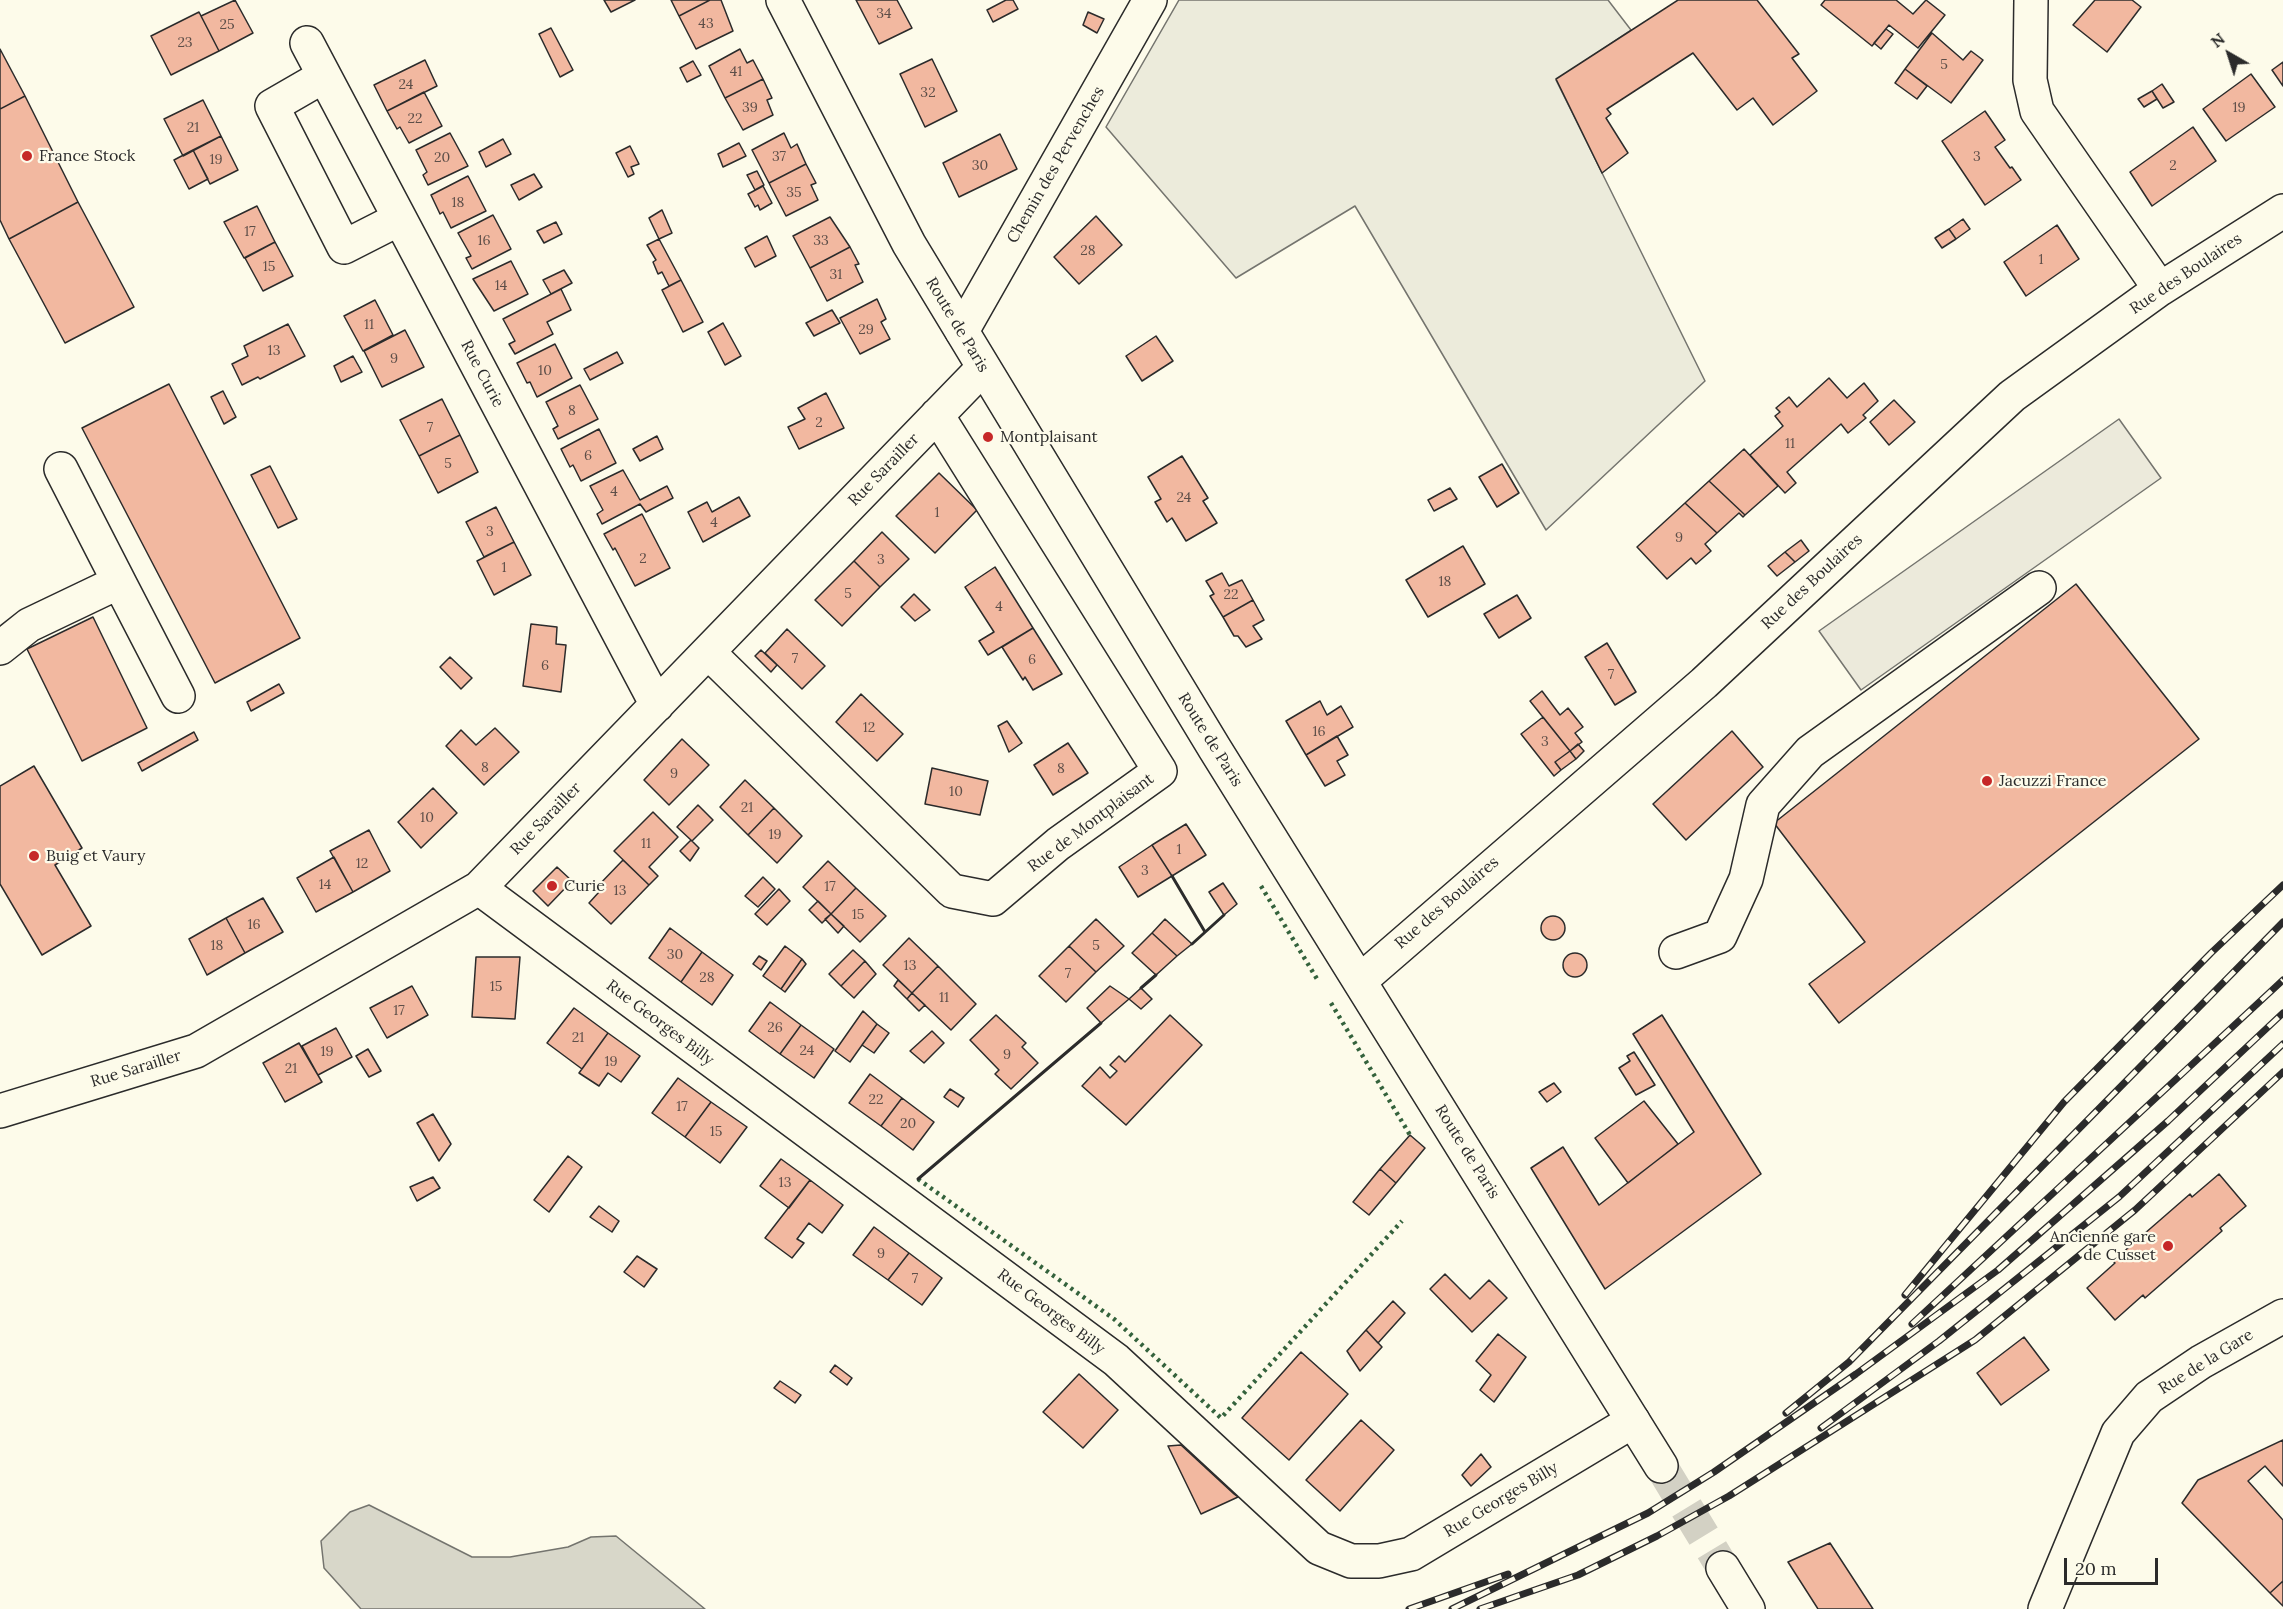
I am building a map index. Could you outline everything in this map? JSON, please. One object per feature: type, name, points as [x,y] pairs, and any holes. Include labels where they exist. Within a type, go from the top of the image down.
[{"type":"street","name":"Route de Paris","points":[[783,0],[909,244],[983,368],[1209,739],[1661,1466]]},
{"type":"street","name":"Chemin des Pervenches","points":[[962,331],[1150,0]]},
{"type":"street","points":[[2031,0],[2030,80],[2037,111],[2160,289]]},
{"type":"street","name":"Rue Curie","points":[[307,43],[657,705]]},
{"type":"street","points":[[324,76],[272,106],[344,247],[399,219]]},
{"type":"street","name":"Rue des Boulaires","points":[[1360,980],[1704,683],[2012,396],[2160,289],[2283,211]]},
{"type":"street","name":"Rue Sarailler","points":[[0,1111],[196,1051],[479,888],[983,368]]},
{"type":"street","name":"Rue de Montplaisant","points":[[708,652],[952,891],[993,899],[1058,844],[1160,771],[938,415]]},
{"type":"street","points":[[61,469],[178,696]]},
{"type":"street","points":[[0,648],[28,625],[120,582]]},
{"type":"street","points":[[1676,952],[1720,936],[1746,879],[1763,804],[1810,752],[2039,588]]},
{"type":"street","name":"Rue Georges Billy","points":[[479,888],[1116,1360],[1319,1548],[1351,1561],[1379,1560],[1412,1554],[1633,1421]]},
{"type":"street","name":"Rue de la Gare","points":[[2044,1609],[2118,1433],[2149,1397],[2201,1362],[2283,1316]]},
{"type":"street","points":[[1723,1568],[1748,1609]]},
{"type":"shaded area","points":[[1179,0],[1608,0],[1631,30],[1556,80],[1705,381],[1546,530],[1355,206],[1236,278],[1106,127]]},
{"type":"shaded area","points":[[2119,419],[2161,478],[1861,690],[1819,631]]},
{"type":"shaded area","points":[[369,1505],[472,1557],[510,1557],[568,1547],[591,1537],[616,1536],[705,1609],[361,1609],[324,1568],[321,1541],[350,1512]]},
{"type":"building","points":[[235,0],[253,33],[219,51],[201,16]]},
{"type":"building","points":[[604,0],[635,0],[611,12]]},
{"type":"building","points":[[671,0],[710,0],[679,16]]},
{"type":"building","points":[[710,0],[721,0],[733,31],[696,49],[679,16]]},
{"type":"building","points":[[856,0],[897,0],[912,28],[879,44]]},
{"type":"building","points":[[1006,0],[1013,0],[1018,9],[993,22],[987,10]]},
{"type":"building","points":[[1678,0],[1757,0],[1799,54],[1792,58],[1817,91],[1773,125],[1753,98],[1737,110],[1693,53],[1607,109],[1611,114],[1606,118],[1628,153],[1602,173],[1556,79]]},
{"type":"building","points":[[1825,0],[1896,0],[1913,14],[1926,0],[1945,15],[1918,48],[1889,25],[1872,46],[1821,5]]},
{"type":"building","points":[[2095,0],[2132,0],[2141,7],[2107,52],[2073,25]]},
{"type":"building","points":[[199,12],[219,51],[171,75],[151,36]]},
{"type":"building","points":[[1088,12],[1104,19],[1097,33],[1083,25]]},
{"type":"building","points":[[551,28],[573,70],[560,77],[539,34]]},
{"type":"building","points":[[1886,29],[1893,34],[1881,49],[1874,43]]},
{"type":"building","points":[[1932,33],[1963,60],[1971,51],[1983,60],[1951,103],[1905,69]]},
{"type":"building","points":[[0,49],[25,96],[0,109]]},
{"type":"building","points":[[740,49],[747,63],[753,60],[763,79],[725,98],[709,66]]},
{"type":"building","points":[[932,59],[957,111],[925,127],[900,74]]},
{"type":"building","points":[[425,60],[437,86],[387,111],[374,85]]},
{"type":"building","points":[[693,61],[701,75],[687,82],[680,68]]},
{"type":"building","points":[[2283,62],[2283,86],[2272,70]]},
{"type":"building","points":[[1905,69],[1927,86],[1917,99],[1895,83]]},
{"type":"building","points":[[2251,74],[2275,107],[2226,141],[2203,109]]},
{"type":"building","points":[[763,79],[772,98],[767,100],[773,115],[743,130],[725,98]]},
{"type":"building","points":[[2162,84],[2174,102],[2163,108],[2152,91]]},
{"type":"building","points":[[2152,91],[2157,99],[2144,107],[2138,99]]},
{"type":"building","points":[[424,92],[442,126],[409,143],[400,127],[397,129],[387,111]]},
{"type":"building","name":"France Stock","points":[[25,96],[78,202],[9,239],[0,220],[0,109]]},
{"type":"building","points":[[203,100],[221,136],[183,156],[164,119]]},
{"type":"building","points":[[1985,111],[2005,140],[1995,147],[2021,180],[1985,205],[1942,141]]},
{"type":"building","points":[[2193,127],[2216,161],[2152,206],[2130,172]]},
{"type":"building","points":[[450,133],[468,166],[428,185],[423,175],[427,172],[416,150]]},
{"type":"building","points":[[784,133],[791,148],[797,144],[806,164],[769,183],[752,150]]},
{"type":"building","points":[[1000,134],[1017,169],[959,197],[943,163]]},
{"type":"building","points":[[221,136],[238,170],[210,184],[193,150]]},
{"type":"building","points":[[503,139],[511,154],[486,167],[479,152]]},
{"type":"building","points":[[739,143],[746,156],[723,167],[718,154]]},
{"type":"building","points":[[630,146],[639,164],[631,167],[634,174],[628,177],[616,153]]},
{"type":"building","points":[[193,150],[208,179],[189,189],[174,160]]},
{"type":"building","points":[[806,164],[816,183],[811,185],[818,200],[786,216],[769,183]]},
{"type":"building","points":[[757,171],[764,185],[755,190],[747,175]]},
{"type":"building","points":[[534,174],[542,187],[519,200],[511,185]]},
{"type":"building","points":[[468,176],[486,211],[451,228],[443,212],[440,214],[431,195]]},
{"type":"building","points":[[763,186],[772,203],[760,210],[758,205],[755,207],[748,194]]},
{"type":"building","points":[[78,202],[134,307],[65,343],[9,239]]},
{"type":"building","points":[[257,206],[275,242],[244,258],[224,222]]},
{"type":"building","points":[[662,210],[672,233],[659,239],[649,218]]},
{"type":"building","points":[[493,215],[511,249],[472,269],[466,258],[471,256],[458,233]]},
{"type":"building","points":[[1096,216],[1122,245],[1079,284],[1054,257]]},
{"type":"building","points":[[830,217],[850,247],[810,268],[793,236]]},
{"type":"building","points":[[1963,219],[1970,229],[1956,239],[1949,229]]},
{"type":"building","points":[[556,222],[562,234],[544,243],[537,231]]},
{"type":"building","points":[[2057,225],[2079,259],[2026,296],[2004,262]]},
{"type":"building","points":[[1949,229],[1956,239],[1942,248],[1935,238]]},
{"type":"building","points":[[767,236],[776,256],[755,267],[745,248]]},
{"type":"building","points":[[659,239],[681,280],[669,286],[662,272],[658,274],[653,262],[656,260],[647,245]]},
{"type":"building","points":[[275,242],[293,276],[263,291],[245,258]]},
{"type":"building","points":[[850,247],[859,264],[855,265],[863,282],[827,301],[810,268]]},
{"type":"building","points":[[511,261],[528,294],[494,311],[473,279]]},
{"type":"building","points":[[564,270],[572,283],[551,294],[543,280]]},
{"type":"building","points":[[681,280],[703,322],[683,332],[662,290]]},
{"type":"building","points":[[561,289],[571,310],[547,322],[553,334],[515,354],[509,344],[515,341],[503,319]]},
{"type":"building","points":[[877,299],[886,319],[881,322],[890,339],[860,354],[840,318]]},
{"type":"building","points":[[375,300],[393,335],[363,351],[344,316]]},
{"type":"building","points":[[832,310],[840,323],[814,336],[806,323]]},
{"type":"building","points":[[723,323],[741,356],[725,365],[708,332]]},
{"type":"building","points":[[288,324],[305,356],[260,379],[258,377],[242,385],[232,364],[248,356],[244,346]]},
{"type":"building","points":[[405,330],[424,367],[382,387],[364,351]]},
{"type":"building","points":[[1156,336],[1173,361],[1142,381],[1126,356]]},
{"type":"building","points":[[555,344],[572,378],[537,397],[517,363]]},
{"type":"building","points":[[617,352],[623,363],[590,380],[584,369]]},
{"type":"building","points":[[353,356],[362,372],[341,382],[334,366]]},
{"type":"building","points":[[1829,378],[1847,398],[1864,383],[1878,401],[1863,415],[1866,418],[1848,433],[1841,424],[1787,472],[1796,483],[1785,493],[1750,455],[1783,426],[1775,416],[1780,412],[1776,408],[1789,397],[1797,407]]},
{"type":"building","points":[[169,384],[300,638],[215,683],[82,428]]},
{"type":"building","points":[[580,385],[598,419],[558,439],[553,429],[558,426],[546,402]]},
{"type":"building","points":[[223,391],[236,417],[224,424],[211,397]]},
{"type":"building","points":[[826,393],[844,428],[799,449],[788,427],[805,419],[798,408]]},
{"type":"building","points":[[442,399],[460,435],[419,456],[400,420]]},
{"type":"building","points":[[1894,400],[1915,422],[1889,445],[1870,422]]},
{"type":"building","points":[[599,429],[616,463],[581,481],[573,465],[570,467],[561,449]]},
{"type":"building","points":[[460,435],[478,472],[438,493],[419,456]]},
{"type":"building","points":[[657,436],[663,449],[640,461],[633,449]]},
{"type":"building","points":[[1744,449],[1778,486],[1745,515],[1709,481]]},
{"type":"building","points":[[1182,456],[1208,498],[1203,501],[1217,523],[1186,541],[1172,518],[1167,522],[1155,502],[1161,499],[1148,477]]},
{"type":"building","points":[[1502,464],[1519,493],[1497,507],[1479,477]]},
{"type":"building","points":[[270,466],[297,519],[278,528],[251,475]]},
{"type":"building","points":[[623,470],[640,500],[667,486],[673,498],[646,512],[640,504],[602,524],[597,514],[603,510],[590,486]]},
{"type":"building","points":[[939,473],[977,510],[935,553],[896,516]]},
{"type":"building","points":[[1709,481],[1745,515],[1743,517],[1739,513],[1717,533],[1685,503]]},
{"type":"building","points":[[1450,488],[1457,499],[1434,511],[1428,500]]},
{"type":"building","points":[[739,497],[750,516],[703,542],[688,512],[707,502],[712,512]]},
{"type":"building","points":[[1685,503],[1717,533],[1705,544],[1711,551],[1696,564],[1691,558],[1667,579],[1637,547]]},
{"type":"building","points":[[496,507],[514,542],[484,557],[466,522]]},
{"type":"building","points":[[642,514],[670,568],[635,586],[615,548],[613,550],[604,534]]},
{"type":"building","points":[[882,532],[909,559],[880,587],[854,561]]},
{"type":"building","points":[[1801,540],[1809,551],[1795,562],[1785,552]]},
{"type":"building","points":[[514,542],[531,575],[494,595],[477,561]]},
{"type":"building","points":[[1463,546],[1485,584],[1428,617],[1406,580]]},
{"type":"building","points":[[1785,552],[1795,562],[1777,576],[1768,566]]},
{"type":"building","points":[[854,561],[880,587],[842,626],[815,600]]},
{"type":"building","points":[[995,567],[1033,628],[988,655],[979,641],[994,632],[965,587]]},
{"type":"building","points":[[1222,573],[1229,586],[1242,580],[1253,600],[1223,617],[1210,596],[1214,594],[1206,581]]},
{"type":"building","name":"Jacuzzi France","points":[[2076,584],[2199,739],[1839,1023],[1809,984],[1865,942],[1774,823]]},
{"type":"building","points":[[914,594],[930,610],[915,621],[901,607]]},
{"type":"building","points":[[1517,595],[1531,618],[1499,638],[1484,614]]},
{"type":"building","points":[[1253,600],[1264,620],[1253,626],[1262,639],[1246,647],[1238,636],[1234,636],[1223,617]]},
{"type":"building","points":[[93,617],[147,728],[82,761],[27,649]]},
{"type":"building","points":[[531,624],[557,627],[556,644],[566,645],[561,692],[523,686]]},
{"type":"building","points":[[1033,628],[1062,674],[1033,690],[1025,677],[1023,680],[1002,647]]},
{"type":"building","points":[[787,629],[825,666],[802,689],[765,653]]},
{"type":"building","points":[[1607,643],[1636,692],[1615,705],[1585,657]]},
{"type":"building","points":[[761,650],[777,665],[771,672],[755,656]]},
{"type":"building","points":[[450,657],[472,678],[461,689],[440,667]]},
{"type":"building","points":[[279,684],[284,693],[251,711],[247,702]]},
{"type":"building","points":[[1542,691],[1560,715],[1568,708],[1583,727],[1575,733],[1582,742],[1570,751],[1530,701]]},
{"type":"building","points":[[861,694],[903,734],[877,761],[836,722]]},
{"type":"building","points":[[1320,701],[1327,715],[1341,706],[1353,727],[1306,755],[1286,721]]},
{"type":"building","points":[[1543,717],[1570,751],[1555,762],[1561,770],[1554,776],[1521,734]]},
{"type":"building","points":[[1007,721],[1022,743],[1009,752],[998,726]]},
{"type":"building","points":[[495,728],[519,752],[484,785],[446,746],[461,730],[476,745]]},
{"type":"building","points":[[1732,731],[1763,767],[1686,840],[1653,804]]},
{"type":"building","points":[[194,732],[198,740],[142,771],[138,763]]},
{"type":"building","points":[[1337,736],[1348,755],[1337,761],[1345,775],[1325,786],[1306,755]]},
{"type":"building","points":[[682,739],[709,765],[669,805],[644,780]]},
{"type":"building","points":[[1068,743],[1088,773],[1053,795],[1034,765]]},
{"type":"building","points":[[1578,744],[1584,751],[1576,759],[1570,751]]},
{"type":"building","points":[[1570,751],[1576,759],[1561,770],[1555,762]]},
{"type":"building","name":"Buig et Vaury","points":[[34,766],[82,848],[55,865],[91,926],[42,955],[0,884],[0,786]]},
{"type":"building","points":[[932,768],[988,781],[980,815],[925,804]]},
{"type":"building","points":[[745,780],[774,808],[748,835],[720,807]]},
{"type":"building","points":[[433,788],[457,813],[421,848],[398,822]]},
{"type":"building","points":[[698,805],[713,820],[692,841],[677,827]]},
{"type":"building","points":[[774,808],[802,836],[777,863],[748,835]]},
{"type":"building","points":[[653,812],[678,837],[649,867],[658,876],[649,885],[614,851]]},
{"type":"building","points":[[1186,824],[1206,855],[1172,876],[1152,845]]},
{"type":"building","points":[[369,830],[390,871],[353,892],[330,851]]},
{"type":"building","points":[[691,840],[699,848],[690,861],[680,851]]},
{"type":"building","points":[[1152,845],[1172,876],[1138,897],[1119,867]]},
{"type":"building","points":[[334,857],[353,892],[316,912],[297,878]]},
{"type":"building","points":[[623,860],[649,885],[611,924],[589,903],[599,892],[595,889]]},
{"type":"building","points":[[828,861],[856,888],[831,914],[803,887]]},
{"type":"building","name":"Curie","points":[[557,867],[572,881],[548,906],[533,891]]},
{"type":"building","points":[[763,877],[775,889],[758,907],[745,896]]},
{"type":"building","points":[[1223,883],[1237,904],[1224,915],[1209,892]]},
{"type":"building","points":[[856,888],[886,916],[860,942],[831,914]]},
{"type":"building","points":[[779,889],[790,901],[767,925],[755,914]]},
{"type":"building","points":[[263,898],[283,932],[245,953],[226,918]]},
{"type":"building","points":[[818,901],[831,914],[822,923],[809,910]]},
{"type":"building","points":[[831,914],[844,926],[838,933],[825,919]]},
{"type":"building","points":[[1553,916],[1562,919],[1565,928],[1562,937],[1553,940],[1544,937],[1541,928],[1544,919]]},
{"type":"building","points":[[226,918],[245,953],[207,975],[189,939]]},
{"type":"building","points":[[1096,919],[1124,946],[1096,972],[1069,946]]},
{"type":"building","points":[[1165,919],[1192,944],[1177,956],[1152,933]]},
{"type":"building","points":[[670,928],[702,952],[681,982],[649,958]]},
{"type":"building","points":[[1152,933],[1177,956],[1156,975],[1132,953]]},
{"type":"building","points":[[909,938],[938,966],[912,993],[883,965]]},
{"type":"building","points":[[785,946],[802,959],[781,989],[763,976]]},
{"type":"building","points":[[1069,946],[1096,972],[1066,1002],[1039,976]]},
{"type":"building","points":[[853,950],[865,961],[841,986],[829,974]]},
{"type":"building","points":[[702,952],[733,975],[712,1005],[681,982]]},
{"type":"building","points":[[1575,953],[1580,954],[1586,960],[1586,970],[1580,976],[1575,977],[1570,976],[1564,970],[1563,965],[1564,960],[1570,954]]},
{"type":"building","points":[[759,956],[767,961],[761,970],[753,964]]},
{"type":"building","points":[[476,957],[520,957],[515,1019],[472,1017]]},
{"type":"building","points":[[802,959],[806,964],[785,992],[781,989]]},
{"type":"building","points":[[865,961],[876,974],[854,998],[841,986]]},
{"type":"building","points":[[938,966],[976,1004],[951,1030],[912,993]]},
{"type":"building","points":[[898,980],[912,993],[907,999],[894,986]]},
{"type":"building","points":[[412,986],[428,1015],[387,1038],[370,1008]]},
{"type":"building","points":[[1110,986],[1129,999],[1101,1023],[1087,1008]]},
{"type":"building","points":[[1141,988],[1152,999],[1141,1009],[1129,999]]},
{"type":"building","points":[[912,993],[925,1005],[919,1011],[907,999]]},
{"type":"building","points":[[770,1002],[801,1025],[780,1054],[749,1031]]},
{"type":"building","points":[[574,1008],[608,1033],[582,1069],[547,1043]]},
{"type":"building","points":[[863,1011],[877,1024],[850,1062],[835,1051]]},
{"type":"building","points":[[996,1015],[1026,1043],[1022,1047],[1038,1063],[1011,1089],[995,1074],[999,1070],[970,1040]]},
{"type":"building","points":[[1170,1015],[1202,1045],[1126,1125],[1082,1086],[1100,1067],[1110,1078],[1117,1071],[1110,1065],[1119,1056],[1125,1062]]},
{"type":"building","points":[[1662,1015],[1761,1174],[1605,1289],[1531,1168],[1563,1147],[1599,1205],[1694,1132],[1633,1034]]},
{"type":"building","points":[[877,1024],[889,1033],[874,1053],[862,1045]]},
{"type":"building","points":[[801,1025],[834,1049],[814,1078],[780,1054]]},
{"type":"building","points":[[336,1028],[352,1057],[318,1075],[302,1046]]},
{"type":"building","points":[[932,1031],[944,1043],[924,1063],[910,1051]]},
{"type":"building","points":[[608,1033],[640,1056],[621,1082],[608,1073],[599,1086],[579,1073]]},
{"type":"building","points":[[299,1043],[322,1082],[285,1102],[263,1063]]},
{"type":"building","points":[[368,1049],[381,1071],[369,1077],[356,1056]]},
{"type":"building","points":[[1634,1052],[1655,1085],[1636,1095],[1619,1068],[1630,1061],[1627,1056]]},
{"type":"building","points":[[870,1074],[902,1098],[881,1126],[849,1103]]},
{"type":"building","points":[[678,1078],[711,1102],[685,1137],[652,1113]]},
{"type":"building","points":[[1554,1083],[1561,1092],[1547,1102],[1539,1092]]},
{"type":"building","points":[[950,1089],[964,1098],[958,1107],[944,1097]]},
{"type":"building","points":[[902,1098],[934,1122],[913,1150],[881,1126]]},
{"type":"building","points":[[1644,1101],[1678,1144],[1628,1183],[1595,1138]]},
{"type":"building","points":[[711,1102],[747,1127],[720,1163],[685,1137]]},
{"type":"building","points":[[433,1114],[451,1144],[439,1161],[417,1123]]},
{"type":"building","points":[[1410,1135],[1425,1148],[1396,1183],[1380,1169]]},
{"type":"building","points":[[568,1156],[582,1167],[549,1212],[534,1200]]},
{"type":"building","points":[[781,1159],[810,1180],[789,1208],[760,1186]]},
{"type":"building","points":[[1380,1169],[1396,1183],[1369,1215],[1353,1202]]},
{"type":"building","name":"Ancienne gare de Cusset","points":[[2219,1174],[2246,1206],[2220,1228],[2222,1231],[2145,1298],[2143,1295],[2115,1320],[2087,1288],[2115,1263],[2113,1261],[2190,1194],[2192,1197]]},
{"type":"building","points":[[433,1177],[440,1188],[417,1201],[410,1187]]},
{"type":"building","points":[[810,1180],[843,1205],[822,1233],[809,1223],[797,1239],[804,1243],[792,1258],[765,1238]]},
{"type":"building","points":[[599,1206],[619,1221],[612,1232],[590,1217]]},
{"type":"building","points":[[874,1227],[909,1253],[888,1280],[853,1255]]},
{"type":"building","points":[[909,1253],[942,1278],[922,1305],[888,1280]]},
{"type":"building","points":[[637,1256],[657,1269],[644,1287],[624,1272]]},
{"type":"building","points":[[1445,1274],[1470,1299],[1489,1280],[1507,1298],[1472,1332],[1430,1289]]},
{"type":"building","points":[[1393,1301],[1405,1313],[1378,1343],[1366,1330]]},
{"type":"building","points":[[1366,1330],[1382,1347],[1360,1371],[1347,1351]]},
{"type":"building","points":[[1498,1334],[1526,1357],[1494,1402],[1480,1390],[1491,1375],[1476,1361]]},
{"type":"building","points":[[2024,1337],[2049,1370],[2001,1405],[1977,1373]]},
{"type":"building","points":[[1301,1352],[1348,1394],[1289,1460],[1242,1418]]},
{"type":"building","points":[[835,1365],[852,1378],[847,1385],[830,1372]]},
{"type":"building","points":[[1079,1374],[1118,1410],[1083,1448],[1043,1412]]},
{"type":"building","points":[[780,1381],[801,1395],[795,1403],[774,1388]]},
{"type":"building","points":[[1361,1420],[1394,1450],[1340,1511],[1306,1480]]},
{"type":"building","points":[[2283,1440],[2283,1486],[2265,1466],[2248,1481],[2283,1520],[2283,1581],[2270,1593],[2182,1503],[2198,1480]]},
{"type":"building","points":[[1181,1445],[1238,1497],[1201,1514],[1168,1446]]},
{"type":"building","points":[[1481,1454],[1491,1467],[1471,1486],[1462,1475]]},
{"type":"building","points":[[1830,1543],[1873,1609],[1818,1609],[1788,1562]]},
{"type":"building","points":[[2283,1581],[2283,1606],[2270,1593]]},
{"type":"tunnel","points":[[1661,1466],[1723,1568]]},
{"type":"railway","points":[[1905,1295],[2064,1102],[2211,953],[2283,885]]},
{"type":"railway","points":[[1786,1413],[1849,1362],[2283,922]]},
{"type":"railway","points":[[1912,1324],[2283,980]]},
{"type":"railway","points":[[1452,1609],[1648,1513],[1714,1472],[1856,1374],[1998,1270],[2168,1121],[2283,1013]]},
{"type":"railway","points":[[1821,1428],[1939,1341],[2119,1197],[2283,1044]]},
{"type":"railway","points":[[1480,1609],[1578,1575],[1657,1536],[1729,1496],[1975,1340],[2135,1210],[2283,1072]]},
{"type":"railway","points":[[1409,1609],[1508,1574]]},
{"type":"hedge","points":[[1261,886],[1317,979]]},
{"type":"hedge","points":[[1331,1003],[1410,1135]]},
{"type":"hedge","points":[[918,1179],[1114,1319],[1221,1418],[1402,1221]]},
{"type":"wall","points":[[1172,876],[1205,932]]},
{"type":"wall","points":[[1192,944],[1224,915]]},
{"type":"wall","points":[[1141,988],[1156,975]]},
{"type":"wall","points":[[918,1179],[1101,1023]]},
{"type":"place","name":"France Stock","points":[[27,156]]},
{"type":"place","name":"Montplaisant","points":[[988,437]]},
{"type":"place","name":"Jacuzzi France","points":[[1987,781]]},
{"type":"place","name":"Buig et Vaury","points":[[34,856]]},
{"type":"place","name":"Curie","points":[[552,886]]},
{"type":"place","name":"Ancienne gare de Cusset","points":[[2168,1246]]}]
